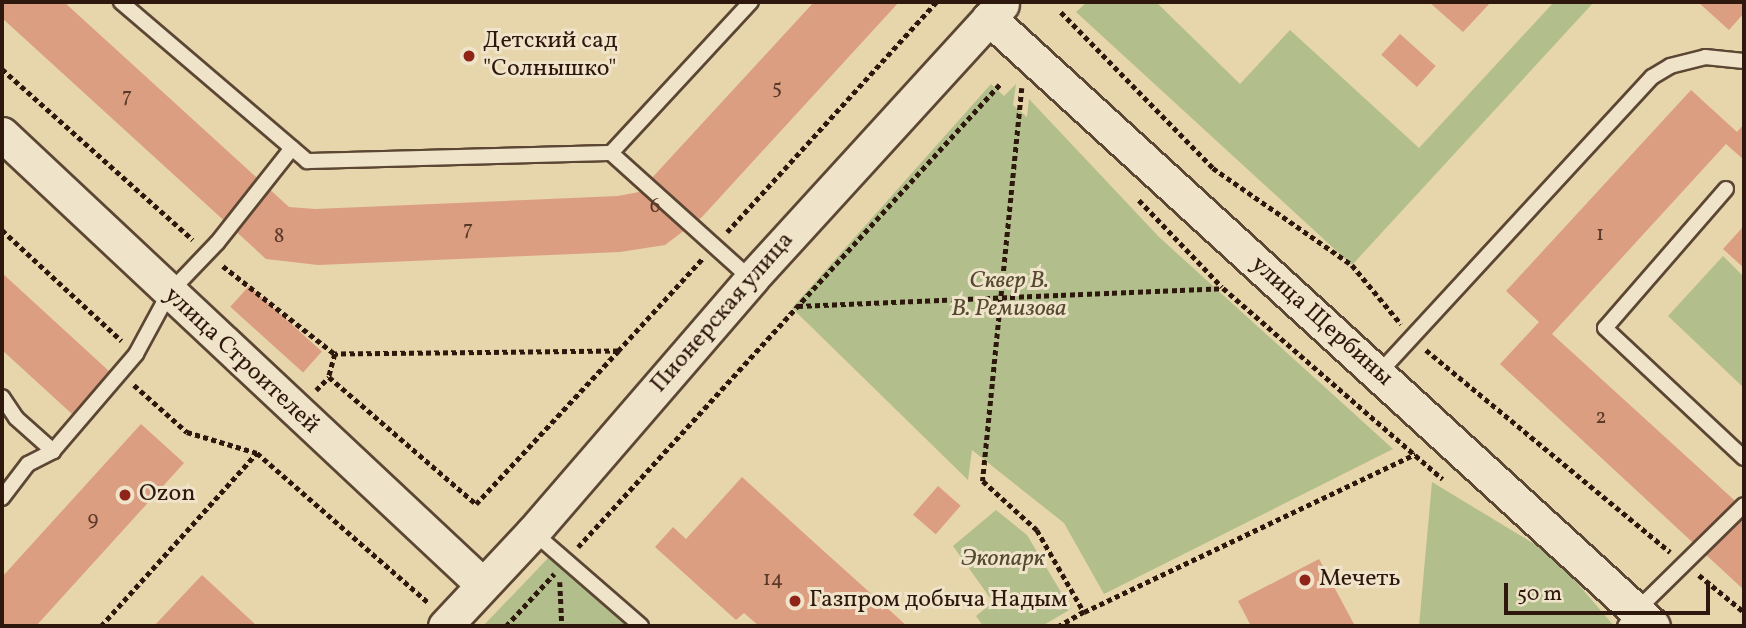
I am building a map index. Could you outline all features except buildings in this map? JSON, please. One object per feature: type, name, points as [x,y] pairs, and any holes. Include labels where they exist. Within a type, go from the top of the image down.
[{"type":"street","name":"Пионерская улица","points":[[448,623],[533,532],[751,279],[996,10]]},
{"type":"street","name":"улица Щербины","points":[[996,10],[1638,621]]},
{"type":"street","name":"улица Строителей","points":[[2,134],[483,585]]},
{"type":"lane","points":[[121,2],[307,161],[611,153],[751,279]]},
{"type":"lane","points":[[611,153],[751,2]]},
{"type":"lane","points":[[1378,374],[1652,76],[1670,66],[1704,57],[1744,61]]},
{"type":"lane","points":[[2,498],[29,464],[53,451],[136,354],[169,293],[217,243],[292,148]]},
{"type":"lane","points":[[1726,189],[1605,328],[1744,458]]},
{"type":"lane","points":[[2,397],[16,418],[53,451]]},
{"type":"lane","points":[[1638,621],[1685,563],[1744,505]]},
{"type":"lane","points":[[533,532],[641,626]]},
{"type":"path","points":[[330,377],[476,504],[936,2]]},
{"type":"path","points":[[1061,12],[1213,168],[1352,265],[1412,337],[1744,612]]},
{"type":"path","points":[[2,69],[206,252],[335,354],[618,351]]},
{"type":"path","points":[[1023,79],[983,481],[1037,530],[1084,612]]},
{"type":"path","points":[[565,562],[1000,84]]},
{"type":"path","points":[[798,306],[1223,288],[1447,482]]},
{"type":"path","points":[[310,396],[330,377],[335,354]]},
{"type":"path","points":[[101,626],[257,453],[448,623]]},
{"type":"path","points":[[1060,626],[1084,612],[1415,454]]},
{"type":"path","points":[[510,625],[559,568],[562,626]]},
{"type":"green space","points":[[1087,2],[1156,2],[1240,84],[1290,30],[1419,148],[1554,2],[1594,2],[1352,265],[1076,12]]},
{"type":"green space","name":"Сквер В. В. Ремизова","points":[[991,84],[1004,96],[1016,84],[1013,105],[1027,117],[1029,99],[1159,237],[1393,449],[1104,594],[1064,523],[972,450],[968,480],[792,308]]},
{"type":"green space","points":[[1723,256],[1744,277],[1744,388],[1668,316]]},
{"type":"green space","points":[[1432,482],[1554,556],[1614,626],[1419,626]]},
{"type":"green space","name":"Экопарк","points":[[996,510],[1027,535],[1071,609],[1042,626],[983,626],[976,616],[993,602],[953,546]]},
{"type":"green space","points":[[551,555],[626,626],[483,626]]},
{"type":"place","name":"Детский сад \"Солнышко\"","points":[[469,56]]},
{"type":"place","name":"Ozon","points":[[125,495]]},
{"type":"place","name":"Мечеть","points":[[1305,580]]},
{"type":"place","name":"Газпром добыча Надым","points":[[795,601]]}]
